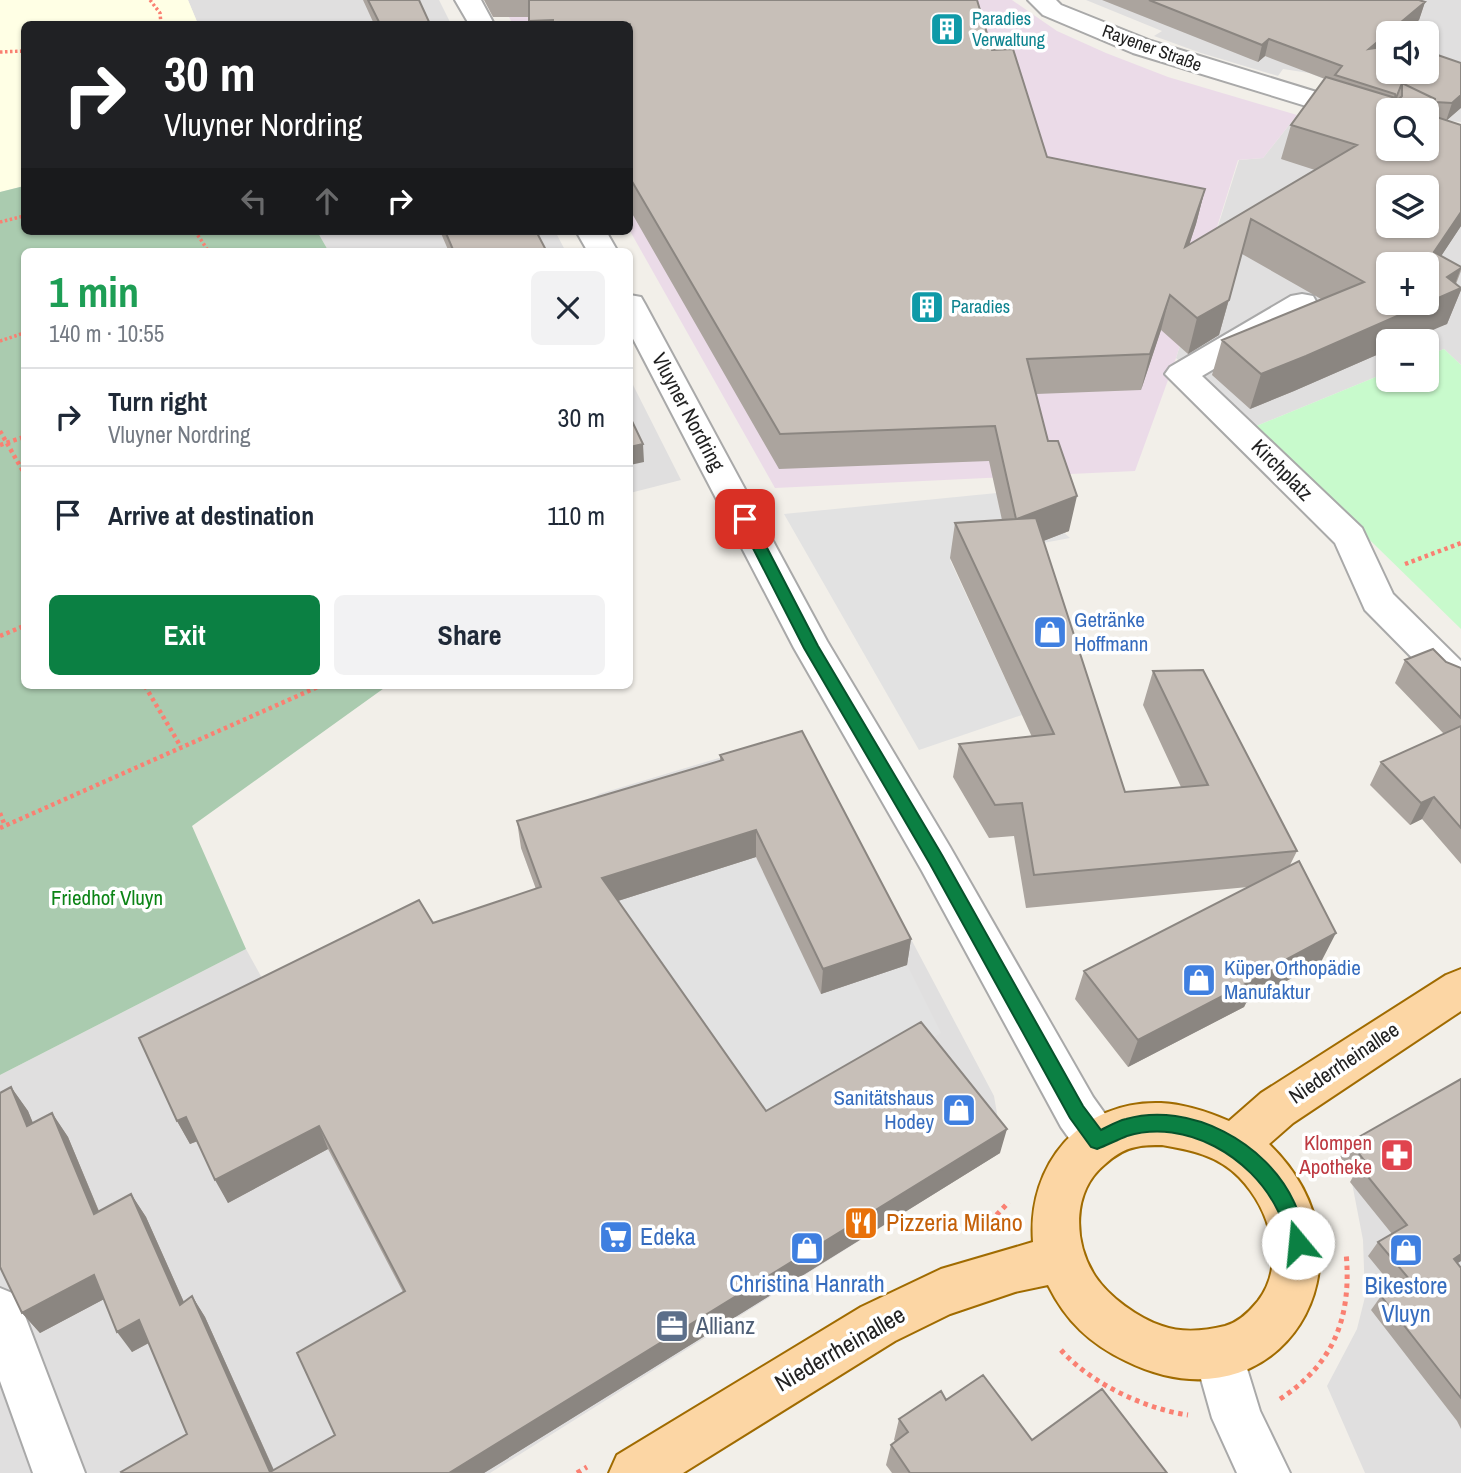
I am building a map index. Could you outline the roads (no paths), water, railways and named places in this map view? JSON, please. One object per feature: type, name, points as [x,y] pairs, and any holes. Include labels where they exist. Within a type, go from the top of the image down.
[{"type":"main road","name":"Niederrheinallee","points":[[1234,1145],[1277,1108],[1461,988]]},
{"type":"main road","points":[[1162,1124],[1198,1131],[1234,1145],[1263,1172],[1286,1205],[1298,1243],[1297,1281],[1282,1314],[1255,1340],[1219,1353],[1180,1355],[1141,1344],[1106,1323],[1078,1293],[1060,1259],[1054,1224],[1059,1191],[1074,1161],[1097,1140],[1128,1127],[1162,1124]]},
{"type":"main road","name":"Niederrheinallee","points":[[635,1473],[878,1324],[942,1293],[1015,1269],[1060,1259]]},
{"type":"street","points":[[468,0],[479,21]]},
{"type":"street","name":"Rayener Straße","points":[[1041,0],[1052,10],[1142,47],[1376,120]]},
{"type":"street","name":"Kirchplatz","points":[[1302,303],[1181,374],[1233,421],[1350,537],[1378,601],[1449,672],[1461,679]]},
{"type":"street","name":"Vluyner Nordring","points":[[633,310],[812,648],[943,871],[1077,1112],[1097,1140]]},
{"type":"street","points":[[0,1312],[59,1473]]},
{"type":"street","points":[[1219,1353],[1237,1418],[1264,1473]]},
{"type":"place","name":"Paradies Verwaltung","points":[[947,29]]},
{"type":"place","name":"Paradies","points":[[927,307]]},
{"type":"place","name":"Getränke Hoffmann","points":[[1050,632]]},
{"type":"place","name":"Küper Orthopädie Manufaktur","points":[[1199,980]]},
{"type":"place","name":"Sanitätshaus Hodey","points":[[959,1110]]},
{"type":"place","name":"Klompen Apotheke","points":[[1397,1155]]},
{"type":"place","name":"Pizzeria Milano","points":[[861,1223]]},
{"type":"place","name":"Edeka","points":[[616,1237]]},
{"type":"place","name":"Christina Hanrath","points":[[807,1248]]},
{"type":"place","name":"Bikestore Vluyn","points":[[1406,1250]]},
{"type":"place","name":"Allianz","points":[[672,1326]]},
{"type":"park label","name":"Friedhof Vluyn","points":[[107,898]]}]
